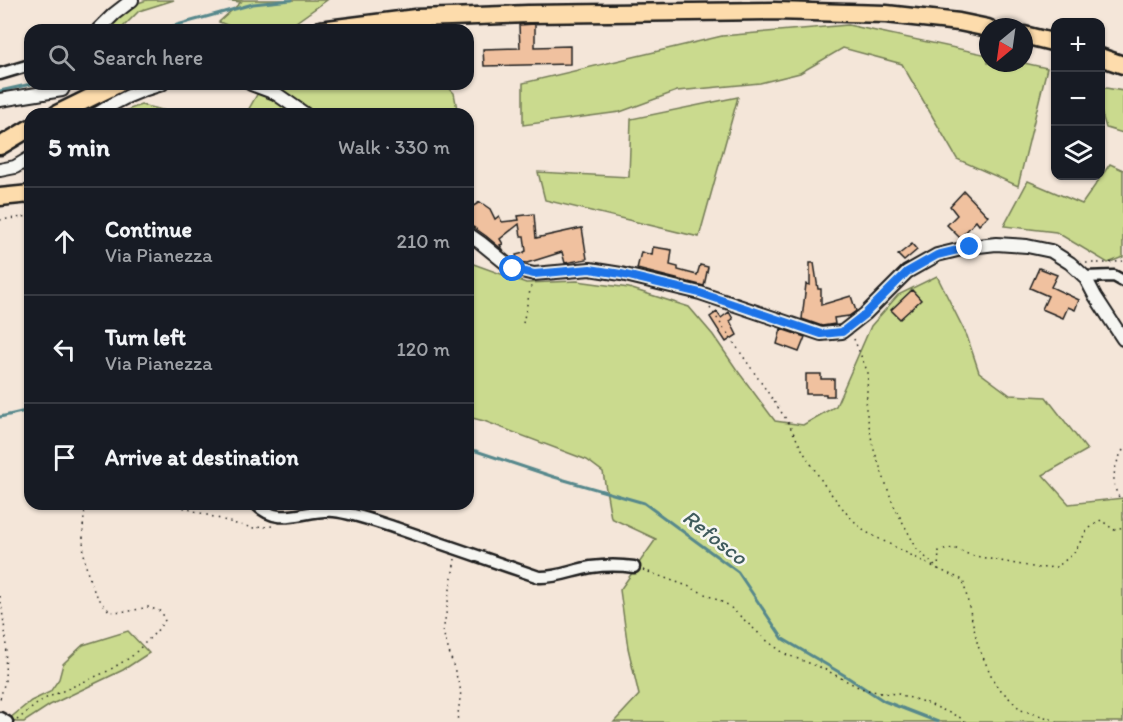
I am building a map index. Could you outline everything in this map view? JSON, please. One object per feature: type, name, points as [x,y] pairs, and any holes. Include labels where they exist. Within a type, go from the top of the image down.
[{"type":"highway","points":[[368,24],[416,18],[528,14],[774,11],[897,15],[979,26]]},
{"type":"highway","points":[[1033,37],[1051,42]]},
{"type":"highway","points":[[1105,58],[1123,65]]},
{"type":"highway","points":[[69,108],[106,90]]},
{"type":"highway","points":[[0,146],[24,132]]},
{"type":"highway","points":[[0,197],[24,195]]},
{"type":"street","points":[[104,24],[132,0]]},
{"type":"street","points":[[0,74],[24,67]]},
{"type":"street","points":[[0,100],[62,90]]},
{"type":"street","points":[[108,108],[144,90]]},
{"type":"street","points":[[266,90],[296,108]]},
{"type":"street","points":[[0,170],[15,167],[24,162]]},
{"type":"street","points":[[474,238],[513,269],[534,274],[590,269],[621,274],[700,293],[821,334],[842,332],[865,314],[907,272],[937,255],[970,247],[996,244],[1027,246],[1051,251],[1070,263],[1085,277],[1123,339]]},
{"type":"street","points":[[1085,277],[1114,276],[1123,281]]},
{"type":"street","points":[[261,510],[275,516],[290,517],[335,511],[368,519],[539,577],[548,578],[614,565],[634,567]]},
{"type":"street","points":[[0,718],[7,722]]},
{"type":"path","points":[[0,220],[24,217]]},
{"type":"path","points":[[1070,263],[1123,261]]},
{"type":"path","points":[[523,323],[534,274]]},
{"type":"path","points":[[700,293],[786,418],[825,486],[848,514],[864,531],[963,580],[978,646],[995,684],[1021,710],[1057,722]]},
{"type":"path","points":[[848,327],[868,373],[867,418],[873,447],[893,504],[917,549],[938,569]]},
{"type":"path","points":[[1123,450],[1113,477],[1123,502]]},
{"type":"path","points":[[14,722],[42,700],[106,672],[131,657],[165,620],[162,612],[148,607],[111,612],[96,596],[84,559],[82,535],[85,510]]},
{"type":"path","points":[[191,510],[254,528],[272,526]]},
{"type":"path","points":[[938,569],[939,551],[954,548],[970,555],[1016,564],[1039,568],[1057,567],[1074,553],[1087,530],[1101,520],[1114,530],[1123,527]]},
{"type":"path","points":[[456,549],[443,632],[461,691],[457,722]]},
{"type":"path","points":[[634,567],[690,587],[728,605],[785,654],[822,668],[860,688],[908,697],[961,717],[966,722]]},
{"type":"path","points":[[0,596],[6,638],[6,681],[0,699]]},
{"type":"green space","points":[[147,0],[174,0],[139,11],[126,24],[110,24],[135,4]]},
{"type":"green space","points":[[221,0],[327,0],[293,24],[224,24],[219,22],[241,2]]},
{"type":"green space","points":[[848,25],[979,53],[979,72],[1033,72],[1033,65],[1047,68],[1018,186],[957,159],[902,64],[843,48],[800,73],[760,83],[677,91],[620,112],[523,125],[523,83],[722,36]]},
{"type":"green space","points":[[1105,88],[1123,91],[1123,133],[1106,128]]},
{"type":"green space","points":[[260,90],[451,90],[454,93],[457,108],[249,108]]},
{"type":"green space","points":[[738,97],[699,237],[545,200],[538,172],[629,177],[631,119]]},
{"type":"green space","points":[[141,105],[154,108],[133,108]]},
{"type":"green space","points":[[1110,164],[1123,170],[1123,257],[1108,263],[1056,232],[1004,226],[1028,181],[1082,204],[1099,180],[1105,180],[1105,171]]},
{"type":"green space","points":[[474,264],[526,283],[577,281],[629,288],[689,307],[713,335],[775,421],[803,425],[836,406],[871,326],[898,295],[937,276],[967,336],[979,372],[1010,395],[1046,397],[1087,450],[1043,475],[1069,504],[1123,498],[1123,722],[614,722],[639,695],[628,648],[620,590],[656,539],[611,518],[603,472],[587,460],[474,418]]},
{"type":"green space","points":[[128,631],[149,653],[123,670],[50,705],[24,722],[9,719],[31,701],[50,692],[59,679],[63,664],[83,645]]},
{"type":"building","points":[[535,24],[535,47],[570,46],[570,64],[484,66],[483,49],[520,48],[519,25]]},
{"type":"building","points":[[964,191],[988,216],[979,225],[976,221],[960,238],[947,225],[957,215],[950,206]]},
{"type":"building","points":[[480,202],[490,209],[495,219],[499,216],[502,222],[519,220],[518,216],[534,214],[536,238],[582,228],[587,259],[565,263],[562,252],[527,263],[518,262],[516,255],[526,251],[524,236],[521,236],[519,224],[500,239],[503,244],[500,245],[504,251],[474,228],[474,206]]},
{"type":"building","points":[[912,244],[917,250],[904,261],[898,255]]},
{"type":"building","points":[[653,247],[672,250],[670,265],[678,267],[678,270],[697,275],[700,265],[708,267],[704,286],[637,269],[641,252],[652,255]]},
{"type":"building","points":[[810,263],[814,263],[818,289],[821,289],[821,305],[851,296],[856,311],[849,316],[834,318],[835,324],[822,326],[802,319],[806,284],[810,285]]},
{"type":"building","points":[[1039,268],[1057,275],[1051,287],[1079,300],[1075,310],[1068,307],[1063,318],[1042,309],[1048,296],[1030,288]]},
{"type":"building","points":[[912,290],[921,300],[900,319],[891,310]]},
{"type":"building","points":[[717,312],[721,318],[729,312],[733,319],[730,321],[737,335],[726,342],[710,317]]},
{"type":"building","points":[[781,329],[805,337],[799,352],[777,344]]},
{"type":"building","points":[[806,374],[821,374],[821,379],[834,379],[834,396],[806,394]]},
{"type":"waterway","points":[[181,24],[253,4],[291,0]]},
{"type":"waterway","points":[[0,91],[24,86]]},
{"type":"waterway","name":"Refosco","points":[[0,417],[24,411]]},
{"type":"waterway","name":"Refosco","points":[[474,451],[644,503],[738,572],[783,639],[884,701],[938,722]]},
{"type":"route","points":[[513,269],[534,274],[590,269],[621,274],[700,293],[821,334],[842,332],[865,314],[907,272],[937,255],[970,247]]}]
